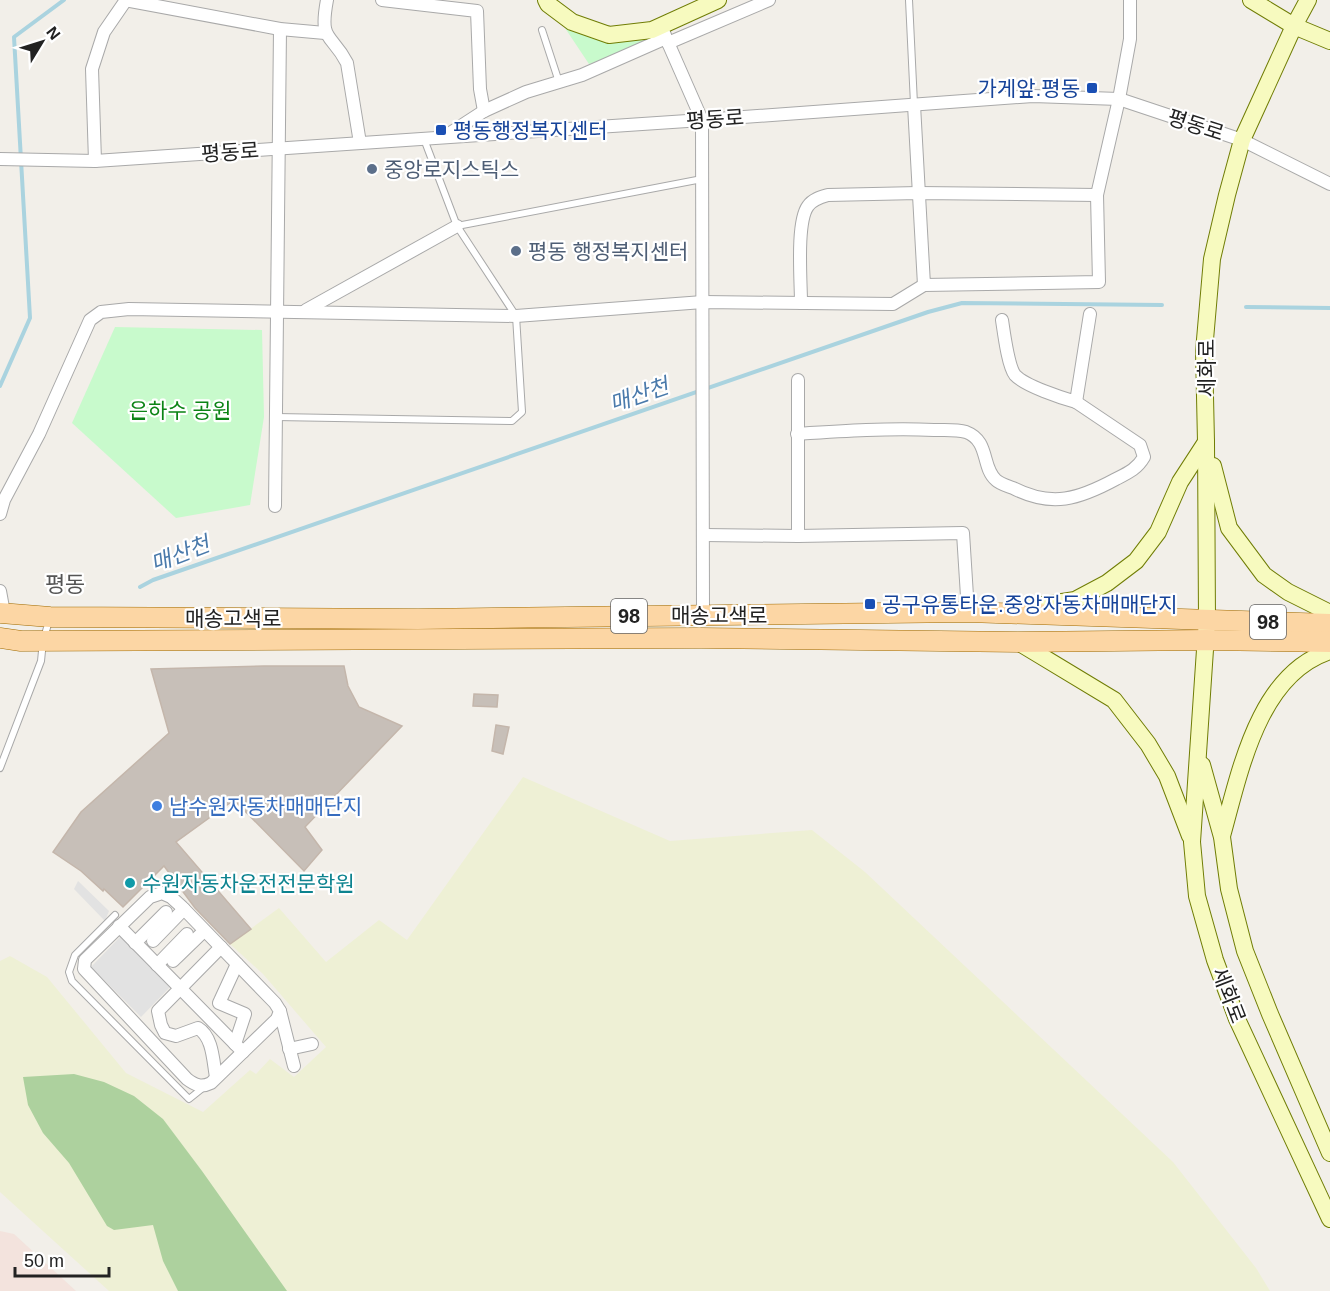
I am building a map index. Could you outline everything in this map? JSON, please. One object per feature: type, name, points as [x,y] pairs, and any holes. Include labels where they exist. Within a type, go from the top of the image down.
[{"type":"main road","points":[[546,0],[572,22],[609,35],[652,30],[665,36],[718,0]]},
{"type":"main road","points":[[1251,0],[1294,26],[1330,41]]},
{"type":"main road","name":"세화로","points":[[1308,0],[1242,140],[1212,259],[1204,351],[1206,630],[1192,842],[1197,896],[1215,960],[1233,1009],[1330,1219]]},
{"type":"main road","points":[[1206,442],[1229,528],[1264,575],[1288,592],[1330,614]]},
{"type":"main road","points":[[992,614],[1075,600],[1107,583],[1136,561],[1158,532],[1180,482],[1206,442]]},
{"type":"main road","name":"매송고색로","points":[[2,613],[50,618],[418,619],[968,612],[1330,642]]},
{"type":"main road","name":"매송고색로","points":[[0,638],[21,641],[701,638],[1018,642],[1330,624]]},
{"type":"main road","points":[[1018,642],[1114,700],[1148,744],[1167,776],[1192,842]]},
{"type":"main road","points":[[1222,837],[1254,729],[1272,700],[1296,670],[1315,656],[1330,651]]},
{"type":"main road","name":"세화로","points":[[1199,755],[1222,837],[1229,889],[1245,951],[1330,1153]]},
{"type":"main road","points":[[1312,1113],[1330,1145]]},
{"type":"street","points":[[89,160],[92,69],[104,32],[125,0],[280,29],[325,33]]},
{"type":"street","points":[[327,0],[324,18],[325,33],[347,63],[360,143]]},
{"type":"street","points":[[382,0],[477,10],[480,89],[484,111]]},
{"type":"street","points":[[443,137],[484,111],[526,92],[582,75],[665,36],[769,0]]},
{"type":"street","points":[[0,514],[4,500],[39,434],[90,321],[101,312],[129,309],[278,310],[516,316],[703,302],[893,303],[924,285],[1099,282],[1097,195],[1130,39],[1130,0]]},
{"type":"street","points":[[274,506],[280,29]]},
{"type":"street","points":[[665,36],[702,120],[703,615]]},
{"type":"street","name":"평동로","points":[[3,159],[89,160],[1033,96],[1119,99],[1242,140],[1330,184]]},
{"type":"street","points":[[914,105],[924,285]]},
{"type":"street","points":[[801,303],[800,259],[803,216],[808,206],[816,199],[828,195],[918,193],[1097,195]]},
{"type":"street","points":[[306,311],[457,226]]},
{"type":"street","points":[[1076,402],[1090,314]]},
{"type":"street","points":[[797,434],[892,428],[964,431],[976,437],[985,453],[988,468],[996,480],[1043,500],[1084,495],[1139,466],[1144,457],[1140,445],[1076,402],[1045,392],[1016,375],[1009,357],[1002,320]]},
{"type":"street","points":[[798,380],[798,536]]},
{"type":"street","points":[[704,535],[963,533],[968,612]]},
{"type":"street","points":[[0,591],[2,613]]},
{"type":"street","points":[[280,1011],[277,1019],[239,1048],[216,1077],[205,1086],[196,1085],[187,1079],[84,969],[85,960],[117,921],[150,897],[162,893],[171,897],[275,1003],[280,1011],[294,1066]]},
{"type":"street","points":[[157,964],[184,909]]},
{"type":"street","points":[[135,943],[159,915]]},
{"type":"street","points":[[117,921],[135,943],[239,1048]]},
{"type":"street","points":[[180,959],[204,931]]},
{"type":"street","points":[[216,1077],[208,1038],[204,1032],[198,1028],[176,1036],[165,1033],[158,1011],[221,947]]},
{"type":"street","points":[[237,964],[219,1003],[245,1014],[239,1048]]},
{"type":"street","points":[[289,1048],[312,1044]]},
{"type":"lane","points":[[909,0],[914,105]]},
{"type":"lane","points":[[542,30],[559,82]]},
{"type":"lane","points":[[276,417],[512,420],[522,412],[516,316],[457,226],[424,139]]},
{"type":"lane","points":[[457,226],[703,179]]},
{"type":"lane","points":[[701,638],[703,615]]},
{"type":"lane","points":[[0,768],[42,661],[43,641],[50,618]]},
{"type":"shaded area","points":[[78,881],[109,911],[105,921],[74,889]]},
{"type":"shaded area","points":[[121,936],[171,986],[141,1017],[91,967]]},
{"type":"shaded area","points":[[0,1231],[14,1234],[76,1291],[0,1291]]},
{"type":"green space","points":[[557,16],[607,38],[658,41],[589,64]]},
{"type":"green space","name":"은하수 공원","points":[[115,327],[262,330],[264,417],[250,505],[176,518],[72,423]]},
{"type":"green space","points":[[523,777],[670,841],[812,830],[865,872],[1173,1162],[1256,1268],[1270,1291],[109,1291],[0,1192],[0,961],[10,956],[47,977],[126,1073],[203,1112],[250,1070],[256,1074],[270,1059],[294,1077],[326,1047],[263,974],[230,944],[279,908],[326,962],[379,920],[407,940]]},
{"type":"green space","points":[[74,1074],[104,1082],[134,1096],[163,1119],[287,1291],[178,1291],[163,1261],[153,1225],[114,1230],[107,1226],[69,1163],[43,1133],[28,1105],[23,1077]]},
{"type":"building","name":"남수원자동차매매단지","points":[[344,666],[348,686],[359,707],[402,726],[305,827],[322,850],[304,871],[234,800],[176,842],[251,929],[230,944],[195,908],[164,866],[123,907],[104,889],[103,891],[81,871],[53,852],[81,812],[169,733],[151,669]]},
{"type":"building","points":[[474,694],[498,695],[497,707],[473,706]]},
{"type":"building","points":[[496,725],[509,727],[503,754],[492,751]]},
{"type":"waterway","points":[[0,386],[30,318],[14,37],[64,0]]},
{"type":"waterway","name":"매산천","points":[[140,587],[153,580],[928,312],[962,303],[1162,305]]},
{"type":"waterway","name":"매산천","points":[[1246,307],[1330,308]]},
{"type":"place","name":"가게앞.평동","points":[[1092,88]]},
{"type":"place","name":"평동행정복지센터","points":[[441,130]]},
{"type":"place","name":"중앙로지스틱스","points":[[372,169]]},
{"type":"place","name":"평동 행정복지센터","points":[[516,251]]},
{"type":"place","name":"공구유통타운.중앙자동차매매단지","points":[[870,604]]},
{"type":"place","name":"남수원자동차매매단지","points":[[157,806]]},
{"type":"place","name":"수원자동차운전전문학원","points":[[130,883]]},
{"type":"district","name":"평동","points":[[65,584]]}]
